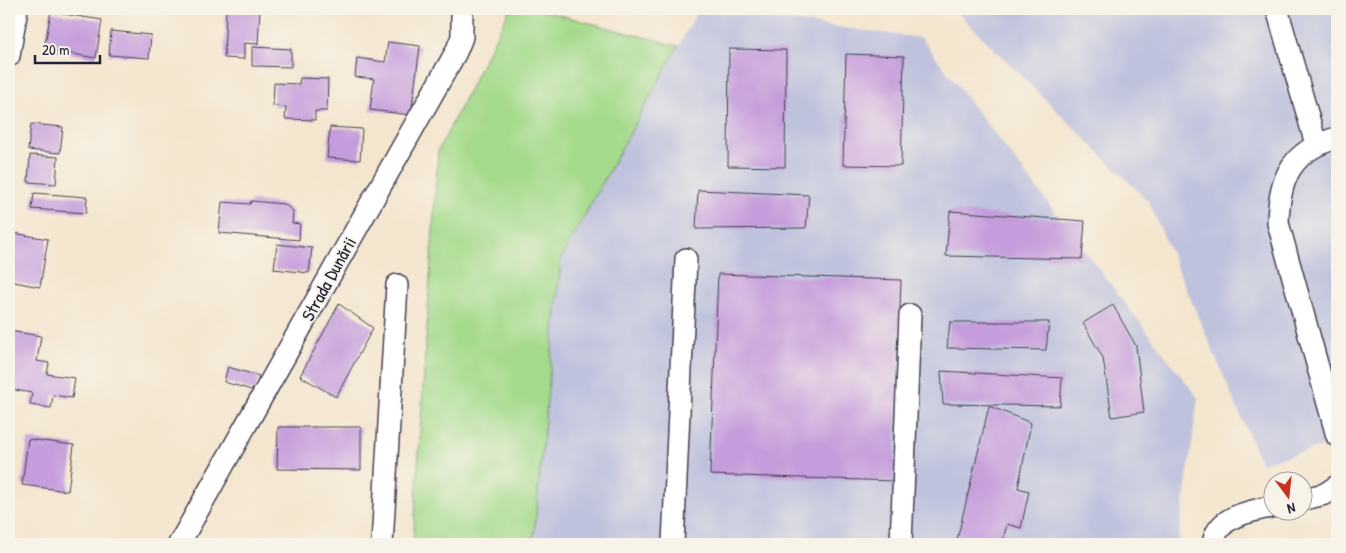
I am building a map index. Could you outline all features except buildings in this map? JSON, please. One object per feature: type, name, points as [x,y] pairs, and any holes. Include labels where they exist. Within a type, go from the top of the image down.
[{"type":"street","points":[[9,56],[17,9]]},
{"type":"street","name":"Strada Dunării","points":[[179,544],[456,52],[462,37],[462,9]]},
{"type":"street","points":[[1277,9],[1316,144]]},
{"type":"street","points":[[1337,138],[1316,144],[1296,159],[1278,196],[1278,223],[1337,436]]},
{"type":"street","points":[[673,544],[686,259]]},
{"type":"street","points":[[382,544],[397,285]]},
{"type":"street","points":[[901,544],[910,315]]},
{"type":"street","points":[[1314,497],[1325,494],[1337,486]]},
{"type":"street","points":[[1213,544],[1215,534],[1234,515],[1264,508]]},
{"type":"shaded area","points":[[699,9],[921,38],[1198,398],[1178,544],[533,544],[561,258]]},
{"type":"shaded area","points":[[954,9],[1337,9],[1337,443],[1261,463],[1149,202]]},
{"type":"green space","points":[[510,9],[537,9],[678,46],[561,258],[533,544],[413,544],[438,151]]}]
